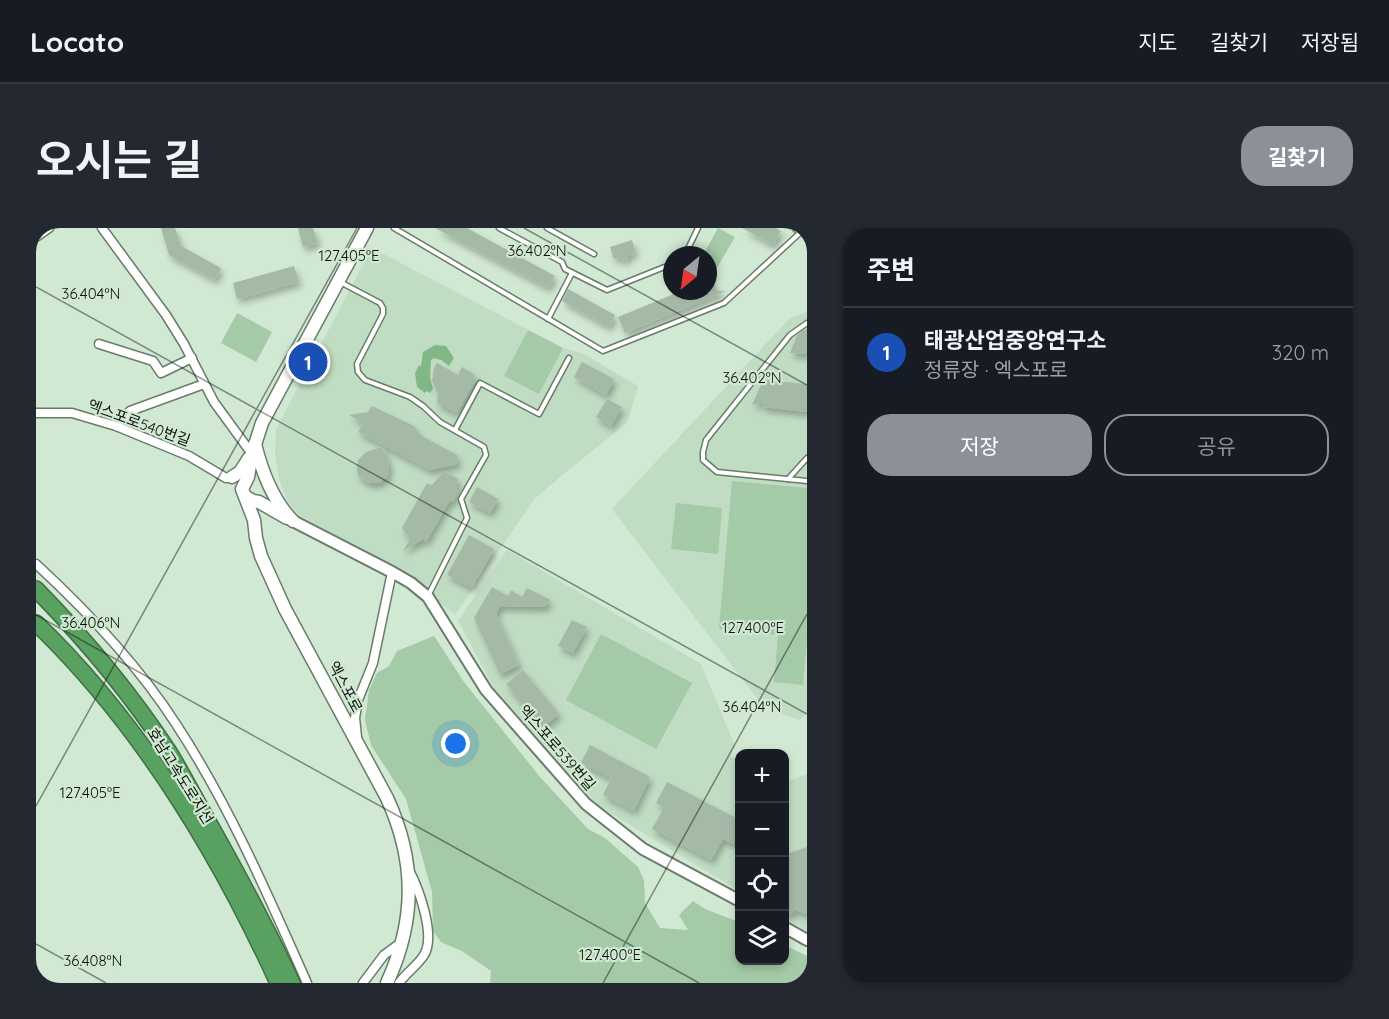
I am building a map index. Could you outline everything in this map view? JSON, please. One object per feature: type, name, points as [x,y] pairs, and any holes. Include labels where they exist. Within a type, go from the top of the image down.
[{"type":"highway","name":"호남고속도로지선","points":[[36,589],[72,625],[170,753],[224,849],[292,983]]},
{"type":"highway","name":"호남고속도로지선","points":[[36,623],[108,700],[154,764],[214,859],[278,983]]},
{"type":"main road","points":[[238,478],[275,396],[367,228]]},
{"type":"main road","points":[[253,448],[262,464],[268,483],[283,510],[293,521]]},
{"type":"main road","points":[[238,478],[257,474],[268,483]]},
{"type":"main road","points":[[238,478],[252,499],[293,521]]},
{"type":"main road","points":[[238,478],[252,499]]},
{"type":"main road","points":[[252,499],[267,497],[268,483]]},
{"type":"main road","name":"엑스포로","points":[[252,499],[255,538],[261,556],[285,609],[397,819],[405,847],[410,893],[402,941],[387,983]]},
{"type":"main road","points":[[255,518],[267,511],[274,511]]},
{"type":"street","points":[[36,237],[49,228]]},
{"type":"street","points":[[102,228],[166,315],[192,358],[214,402],[253,448]]},
{"type":"street","points":[[99,344],[153,361],[161,373],[192,358]]},
{"type":"street","points":[[116,426],[129,411],[204,384]]},
{"type":"street","name":"엑스포로540번길","points":[[36,413],[72,413],[116,426],[238,478]]},
{"type":"street","name":"엑스포로539번길","points":[[293,521],[392,572],[411,583],[428,597],[486,690],[586,804],[643,849],[735,896]]},
{"type":"street","points":[[36,564],[97,624],[141,676],[176,723],[228,811],[307,983]]},
{"type":"street","points":[[357,741],[355,718],[358,700],[373,663],[392,572]]},
{"type":"street","name":"엑스포로","points":[[399,983],[409,969],[423,958],[429,945],[428,930],[416,884],[409,869]]},
{"type":"street","points":[[789,930],[807,940]]},
{"type":"street","points":[[363,983],[384,955],[402,941]]},
{"type":"lane","points":[[394,228],[603,351],[724,303],[800,229]]},
{"type":"lane","points":[[499,228],[562,262],[565,269],[607,290],[663,268]]},
{"type":"lane","points":[[547,228],[594,254]]},
{"type":"lane","points":[[689,246],[698,228]]},
{"type":"lane","points":[[548,319],[572,273]]},
{"type":"lane","points":[[339,281],[380,303],[383,308],[357,364],[358,372],[373,385],[410,397],[423,405],[440,422],[484,447],[486,455],[461,499],[467,518],[428,597]]},
{"type":"lane","points":[[807,323],[790,335],[706,440],[703,452],[703,460],[717,472],[807,482]]},
{"type":"lane","points":[[455,430],[480,383],[539,414],[569,358]]},
{"type":"lane","points":[[787,479],[807,458]]},
{"type":"shaded area","points":[[718,228],[735,237],[717,268],[717,246],[708,246]]},
{"type":"shaded area","points":[[372,248],[563,348],[582,353],[638,386],[628,421],[535,498],[455,615],[402,572],[299,515],[288,502],[279,479],[275,453],[276,429]]},
{"type":"shaded area","points":[[807,312],[807,713],[799,720],[762,705],[612,509],[790,318]]},
{"type":"shaded area","points":[[237,313],[272,332],[256,362],[221,343]]},
{"type":"shaded area","points":[[528,330],[563,348],[539,394],[504,376]]},
{"type":"shaded area","points":[[435,345],[446,346],[454,358],[449,366],[441,360],[434,358],[431,360],[430,378],[433,389],[430,393],[427,391],[425,393],[417,387],[415,373],[419,365],[421,366],[423,352]]},
{"type":"shaded area","points":[[732,481],[807,488],[807,641],[803,685],[774,682],[778,635],[719,629]]},
{"type":"shaded area","points":[[676,503],[722,508],[718,554],[671,549]]},
{"type":"shaded area","points":[[507,550],[701,664],[735,746],[730,756],[735,759],[735,889],[600,807],[494,688],[458,621]]},
{"type":"shaded area","points":[[601,634],[692,683],[656,749],[566,700]]},
{"type":"shaded area","points":[[434,636],[464,682],[540,777],[588,829],[605,838],[638,867],[644,880],[645,903],[660,928],[688,930],[679,915],[693,901],[705,909],[735,920],[735,965],[789,965],[789,947],[807,956],[807,983],[490,983],[491,971],[462,951],[441,942],[433,931],[432,892],[406,799],[371,745],[365,720],[369,690],[377,673],[389,666],[397,651]]},
{"type":"shaded area","points":[[807,774],[807,931],[789,920],[789,781]]},
{"type":"building","points":[[161,228],[175,228],[181,246],[221,268],[215,280],[169,255]]},
{"type":"building","points":[[298,228],[313,228],[318,243],[303,247]]},
{"type":"building","points":[[435,228],[467,228],[555,276],[548,288]]},
{"type":"building","points":[[742,228],[776,228],[781,231],[773,245]]},
{"type":"building","points":[[632,240],[634,254],[628,255],[628,259],[624,261],[621,257],[616,259],[613,257],[610,247]]},
{"type":"building","points":[[294,266],[299,282],[237,299],[233,283]]},
{"type":"building","points":[[568,289],[615,315],[609,327],[562,301]]},
{"type":"building","points":[[663,298],[704,300],[625,333],[618,317]]},
{"type":"building","points":[[807,330],[807,354],[790,353],[797,335]]},
{"type":"building","points":[[582,362],[614,379],[606,395],[574,377]]},
{"type":"building","points":[[437,363],[458,375],[462,367],[474,374],[475,380],[457,413],[437,403],[438,393],[432,381]]},
{"type":"building","points":[[763,380],[807,384],[807,412],[762,407],[763,402],[752,405]]},
{"type":"building","points":[[607,399],[622,407],[611,426],[596,417]]},
{"type":"building","points":[[372,406],[414,426],[420,435],[457,455],[458,463],[430,470],[358,432],[363,423],[349,415],[368,412]]},
{"type":"building","points":[[382,447],[389,462],[389,472],[387,477],[379,483],[368,483],[359,477],[358,460],[366,452]]},
{"type":"building","points":[[444,471],[458,479],[456,490],[458,491],[453,502],[450,500],[426,542],[423,539],[403,551],[410,539],[402,528],[427,483],[432,485]]},
{"type":"building","points":[[477,487],[498,499],[490,513],[469,502]]},
{"type":"building","points":[[469,535],[494,549],[472,588],[447,575]]},
{"type":"building","points":[[492,587],[508,596],[511,590],[522,597],[527,588],[551,600],[544,607],[500,606],[496,614],[519,665],[500,674],[474,618]]},
{"type":"building","points":[[572,620],[587,627],[573,653],[558,646]]},
{"type":"building","points":[[523,670],[559,714],[542,728],[506,684]]},
{"type":"building","points":[[590,745],[650,777],[634,811],[603,795],[611,778],[581,763]]},
{"type":"building","points":[[667,782],[735,817],[735,840],[733,844],[723,839],[711,860],[652,829],[664,807],[656,803]]},
{"type":"building","points":[[807,847],[807,914],[794,910],[791,915],[789,914],[789,853]]},
{"type":"place","name":"태광산업중앙연구소","points":[[308,362]]}]
